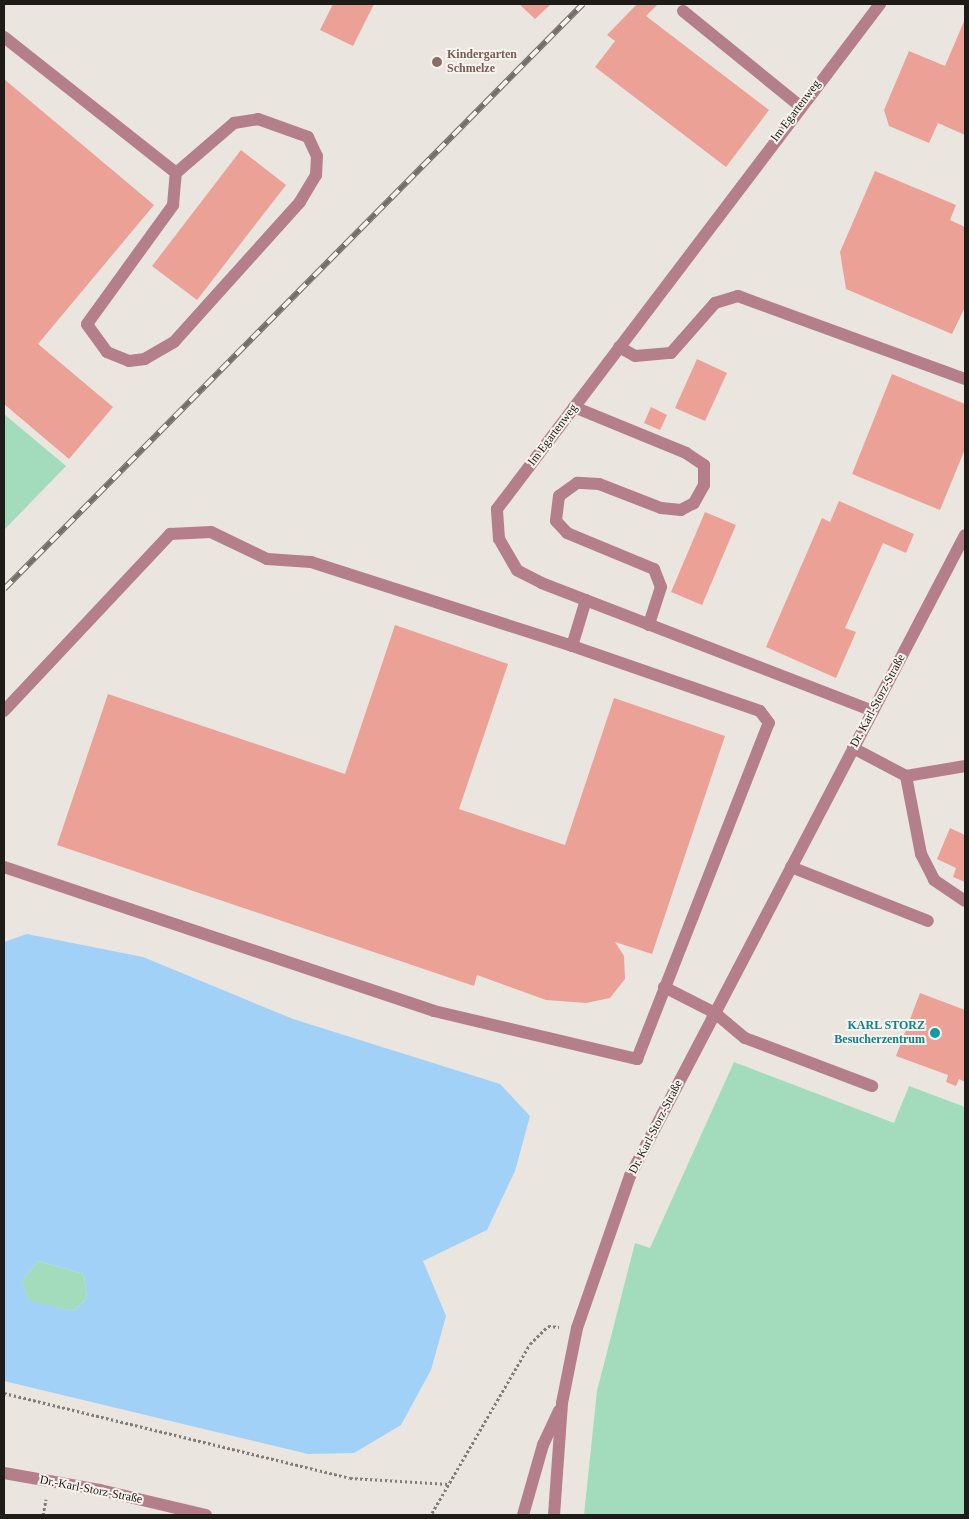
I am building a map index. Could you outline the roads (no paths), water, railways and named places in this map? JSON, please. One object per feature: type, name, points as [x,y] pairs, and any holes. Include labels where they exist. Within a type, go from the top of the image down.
[{"type":"street","name":"Im Egartenweg","points":[[873,711],[586,600],[517,570],[499,539],[497,509],[800,106],[880,4]]},
{"type":"street","points":[[683,11],[800,106]]},
{"type":"street","points":[[4,37],[176,173]]},
{"type":"street","points":[[258,119],[308,137],[318,156],[316,175],[300,202],[174,342],[145,359],[129,361],[107,352],[87,324],[173,206],[176,173],[234,123],[258,119]]},
{"type":"street","points":[[619,347],[635,356],[671,353],[716,303],[738,296],[965,379]]},
{"type":"street","points":[[574,407],[686,453],[704,465],[704,485],[694,502],[681,510],[661,508],[599,484],[576,483],[559,496],[556,522],[567,533],[654,569],[661,588],[649,624]]},
{"type":"street","points":[[4,711],[170,534],[211,532],[267,559],[311,562],[572,646],[760,711],[769,723],[637,1059],[434,1011],[4,867]]},
{"type":"street","name":"Dr. Karl-Storz-Straße","points":[[554,1515],[562,1403],[577,1328],[630,1176],[965,535]]},
{"type":"street","points":[[572,646],[586,600]]},
{"type":"street","points":[[853,748],[906,776],[965,766]]},
{"type":"street","points":[[906,776],[921,854],[934,880],[965,901]]},
{"type":"street","points":[[791,867],[928,921]]},
{"type":"street","points":[[664,987],[715,1013],[745,1038],[872,1086]]},
{"type":"street","name":"Dr. Karl-Storz-Straße","points":[[523,1515],[543,1445],[562,1403]]},
{"type":"street","name":"Dr.-Karl-Storz-Straße","points":[[4,1473],[100,1490],[206,1515]]},
{"type":"water","points":[[27,934],[143,957],[293,1019],[500,1084],[530,1116],[515,1171],[487,1230],[423,1261],[446,1316],[431,1370],[401,1425],[354,1453],[308,1454],[4,1381],[4,942]],"holes":[[[38,1261],[84,1274],[87,1298],[74,1311],[29,1301],[22,1281]]]},
{"type":"railway","points":[[4,589],[583,4]]},
{"type":"place","name":"Kindergarten Schmelze","points":[[437,62]]},
{"type":"place","name":"KARL STORZ Besucherzentrum","points":[[935,1033]]}]
